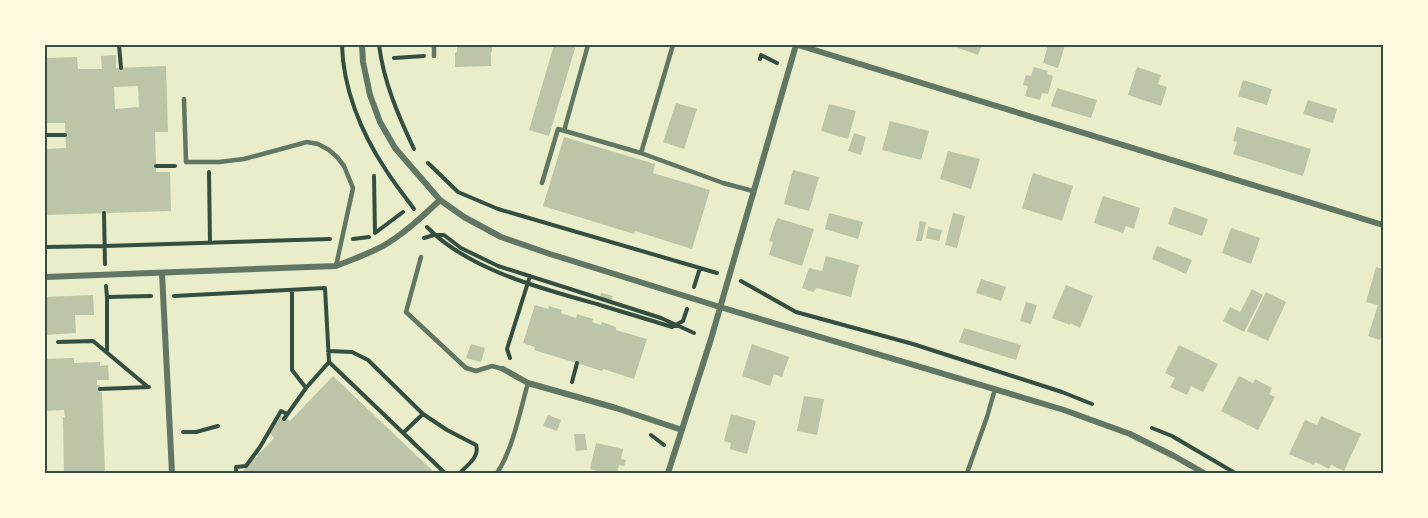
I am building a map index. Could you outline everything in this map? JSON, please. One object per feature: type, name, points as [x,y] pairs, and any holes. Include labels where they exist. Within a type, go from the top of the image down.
[{"type":"street","points":[[362,45],[370,94],[380,122],[394,148],[440,200],[464,217],[501,237],[720,307],[1064,410],[1130,434],[1204,473]]},
{"type":"street","points":[[668,473],[720,307],[797,45],[1383,225]]},
{"type":"street","points":[[45,277],[336,266],[387,244],[420,219],[440,200]]},
{"type":"street","points":[[162,273],[172,473]]},
{"type":"street","points":[[503,369],[528,383],[682,430]]},
{"type":"lane","points":[[434,45],[434,56]]},
{"type":"lane","points":[[564,131],[588,45]]},
{"type":"lane","points":[[641,153],[673,45]]},
{"type":"lane","points":[[184,99],[186,162],[244,159],[307,142],[318,144],[337,156],[353,188],[336,266]]},
{"type":"lane","points":[[542,183],[558,129],[641,153],[723,183],[753,191]]},
{"type":"lane","points":[[421,257],[406,312],[466,368],[476,371],[492,366],[503,369]]},
{"type":"lane","points":[[498,473],[503,465],[528,383]]},
{"type":"lane","points":[[967,473],[995,388]]},
{"type":"path","points":[[119,45],[121,68]]},
{"type":"path","points":[[379,45],[386,82],[394,106],[417,152]]},
{"type":"path","points":[[760,59],[761,55],[789,68]]},
{"type":"path","points":[[45,135],[65,135]]},
{"type":"path","points":[[425,160],[458,192],[498,209],[716,273]]},
{"type":"path","points":[[209,162],[210,243]]},
{"type":"path","points":[[374,176],[375,233]]},
{"type":"path","points":[[45,247],[369,237],[403,212]]},
{"type":"path","points":[[104,213],[107,352]]},
{"type":"path","points":[[428,228],[451,248],[504,275],[527,283],[672,327],[682,321],[686,312]]},
{"type":"path","points":[[424,238],[444,235],[461,248],[498,266],[661,318],[694,333]]},
{"type":"path","points":[[696,283],[700,268]]},
{"type":"path","points":[[513,363],[507,349],[530,276]]},
{"type":"path","points":[[107,297],[325,288],[329,362],[445,473]]},
{"type":"path","points":[[292,290],[292,370],[306,388]]},
{"type":"path","points":[[58,342],[93,341],[148,387]]},
{"type":"path","points":[[328,351],[352,352],[368,360],[423,414],[476,445],[475,458],[460,473]]},
{"type":"path","points":[[236,473],[236,467],[246,466],[254,456],[281,411],[286,416],[329,362]]},
{"type":"path","points":[[562,379],[572,382],[577,363]]},
{"type":"path","points":[[100,389],[168,386]]},
{"type":"path","points":[[403,433],[423,414]]},
{"type":"path","points":[[195,432],[218,426]]},
{"type":"building","points":[[457,45],[492,45],[491,66],[455,67]]},
{"type":"building","points":[[554,45],[576,45],[549,136],[529,130]]},
{"type":"building","points":[[950,45],[982,45],[978,55]]},
{"type":"building","points":[[1048,45],[1065,45],[1058,68],[1043,63]]},
{"type":"building","points":[[116,55],[116,68],[166,66],[168,132],[155,132],[156,172],[170,172],[171,211],[45,215],[45,149],[66,148],[65,123],[45,123],[45,58],[77,57],[78,69],[102,69],[101,56]],"holes":[[[138,86],[139,107],[115,109],[114,87]]]},
{"type":"building","points":[[1034,67],[1048,71],[1047,74],[1053,76],[1048,94],[1042,93],[1040,100],[1025,96],[1028,86],[1023,85],[1026,75],[1031,76]]},
{"type":"building","points":[[1137,67],[1161,75],[1158,84],[1167,87],[1161,106],[1128,95]]},
{"type":"building","points":[[1243,80],[1272,89],[1267,105],[1238,96]]},
{"type":"building","points":[[1057,88],[1097,100],[1091,118],[1051,106]]},
{"type":"building","points":[[1308,100],[1337,109],[1333,123],[1303,114]]},
{"type":"building","points":[[676,103],[697,109],[684,149],[663,142]]},
{"type":"building","points":[[829,104],[856,111],[848,139],[821,131]]},
{"type":"building","points":[[890,121],[929,131],[921,160],[882,150]]},
{"type":"building","points":[[1237,127],[1311,149],[1303,176],[1233,154],[1237,142],[1233,141]]},
{"type":"building","points":[[854,133],[866,137],[861,155],[848,151]]},
{"type":"building","points":[[564,137],[655,164],[653,173],[710,190],[692,249],[543,206]]},
{"type":"building","points":[[948,151],[980,159],[971,189],[940,179]]},
{"type":"building","points":[[793,170],[819,177],[809,211],[784,204]]},
{"type":"building","points":[[1033,173],[1073,186],[1062,221],[1022,208]]},
{"type":"building","points":[[1103,196],[1140,208],[1134,229],[1126,226],[1123,233],[1094,223]]},
{"type":"building","points":[[1174,207],[1208,219],[1202,236],[1168,224]]},
{"type":"building","points":[[829,213],[863,222],[858,239],[825,229]]},
{"type":"building","points":[[953,213],[965,216],[957,248],[945,245]]},
{"type":"building","points":[[777,218],[814,229],[802,266],[769,255],[773,242],[769,241]]},
{"type":"building","points":[[920,221],[926,222],[922,241],[916,241]]},
{"type":"building","points":[[928,227],[942,230],[939,241],[926,238]]},
{"type":"building","points":[[1231,228],[1260,238],[1251,264],[1222,253]]},
{"type":"building","points":[[1157,246],[1192,260],[1186,274],[1152,259]]},
{"type":"building","points":[[826,256],[859,265],[851,297],[817,288],[813,292],[802,288],[809,268],[822,271]]},
{"type":"building","points":[[1376,267],[1383,269],[1383,330],[1380,340],[1368,336],[1378,305],[1366,302]]},
{"type":"building","points":[[981,279],[1006,287],[1001,301],[976,293]]},
{"type":"building","points":[[1066,285],[1093,296],[1080,328],[1052,318]]},
{"type":"building","points":[[1252,289],[1263,295],[1244,332],[1223,321],[1230,307],[1240,312]]},
{"type":"building","points":[[1266,292],[1286,302],[1268,341],[1247,331]]},
{"type":"building","points":[[601,293],[613,296],[611,301],[600,298]]},
{"type":"building","points":[[93,295],[94,315],[75,315],[76,333],[45,335],[45,297]]},
{"type":"building","points":[[1026,302],[1037,305],[1031,324],[1020,321]]},
{"type":"building","points":[[535,305],[562,310],[561,313],[576,318],[577,314],[593,319],[592,322],[601,325],[602,322],[616,327],[616,330],[647,339],[634,379],[534,350],[535,347],[523,343]]},
{"type":"building","points":[[964,328],[1021,345],[1016,360],[959,342]]},
{"type":"building","points":[[471,344],[485,348],[481,362],[466,358]]},
{"type":"building","points":[[752,344],[789,357],[782,377],[774,374],[770,386],[742,376]]},
{"type":"building","points":[[1179,345],[1218,364],[1203,392],[1191,386],[1187,395],[1170,387],[1175,378],[1165,373]]},
{"type":"building","points":[[74,358],[74,363],[100,362],[100,366],[108,365],[109,380],[97,380],[97,385],[100,385],[100,392],[102,392],[105,473],[64,473],[64,410],[45,411],[45,359]]},
{"type":"building","points":[[333,376],[435,473],[241,473],[274,438],[269,432],[279,415],[290,421]]},
{"type":"building","points":[[1239,376],[1253,383],[1255,379],[1272,388],[1269,394],[1275,397],[1258,430],[1221,411]]},
{"type":"building","points":[[804,396],[824,399],[817,435],[797,431]]},
{"type":"building","points":[[731,414],[756,421],[747,454],[730,449],[731,443],[724,441]]},
{"type":"building","points":[[548,415],[561,420],[557,431],[543,426]]},
{"type":"building","points":[[1321,416],[1361,434],[1344,471],[1331,465],[1329,469],[1315,462],[1314,465],[1289,454],[1305,420],[1317,425]]},
{"type":"building","points":[[574,434],[585,434],[587,450],[576,451]]},
{"type":"building","points":[[596,443],[623,449],[621,459],[626,460],[624,466],[619,465],[617,473],[590,469]]}]
